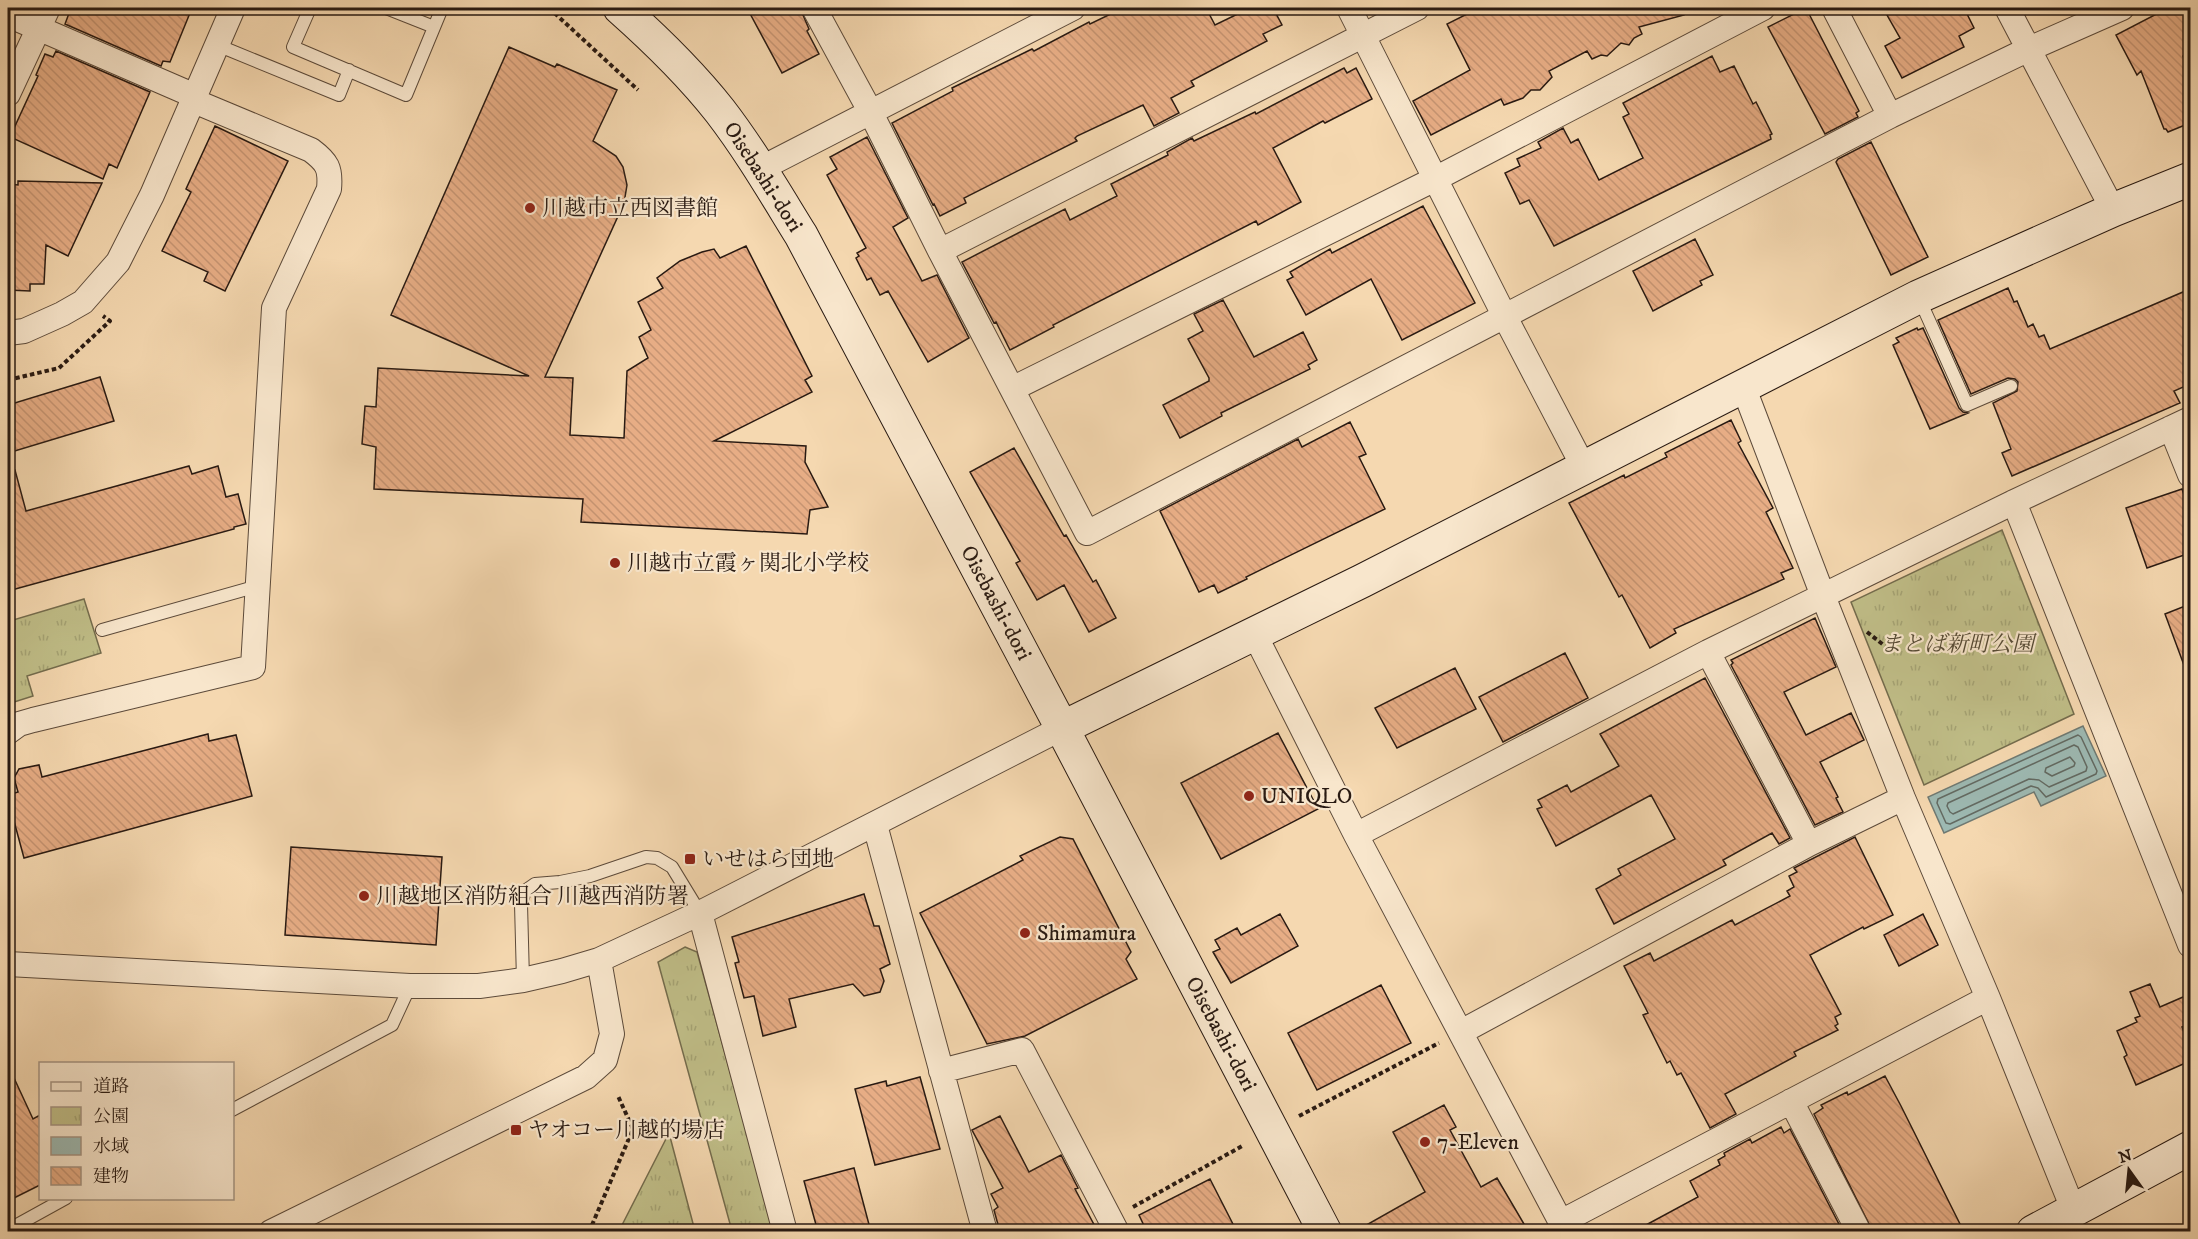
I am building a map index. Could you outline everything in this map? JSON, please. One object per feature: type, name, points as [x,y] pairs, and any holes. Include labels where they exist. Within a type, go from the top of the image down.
[{"type":"street","points":[[8,333],[24,330],[62,314],[83,302],[118,262],[152,195],[233,8]]},
{"type":"street","name":"Oisebashi-dori","points":[[620,8],[683,68],[719,110],[760,169],[801,235],[1325,1232]]},
{"type":"street","points":[[814,8],[870,111],[940,251],[1087,532],[1890,116],[2029,49],[2122,8]]},
{"type":"street","points":[[760,169],[1074,8]]},
{"type":"street","points":[[1349,8],[1584,468]]},
{"type":"street","points":[[940,251],[1417,8]]},
{"type":"street","points":[[1012,388],[1435,179],[1763,8]]},
{"type":"street","points":[[1834,8],[1890,116]]},
{"type":"street","points":[[2007,8],[2113,210]]},
{"type":"street","points":[[8,15],[43,18],[194,98],[311,150],[323,159],[330,173],[329,189],[274,309],[253,667],[26,722],[8,732]]},
{"type":"street","points":[[8,94],[43,18]]},
{"type":"street","points":[[8,964],[410,986],[479,986],[523,980],[599,960],[700,913],[1062,728],[1584,468],[1918,297],[2113,210],[2190,179]]},
{"type":"street","points":[[1743,386],[1822,596],[2073,1209]]},
{"type":"street","points":[[1356,835],[1708,652],[2181,423],[2190,475]]},
{"type":"street","points":[[2014,502],[2190,945]]},
{"type":"street","points":[[1254,633],[1356,835],[1564,1227],[1791,1101],[1988,998]]},
{"type":"street","points":[[1708,652],[1809,844]]},
{"type":"street","points":[[1461,1032],[1809,844],[1903,798]]},
{"type":"street","points":[[875,825],[985,1232]]},
{"type":"street","points":[[700,913],[784,1232]]},
{"type":"street","points":[[270,1232],[586,1077],[606,1060],[612,1034],[599,960]]},
{"type":"street","points":[[941,1071],[1022,1050],[1114,1225]]},
{"type":"street","points":[[1791,1101],[1859,1232]]},
{"type":"street","points":[[2032,1232],[2190,1148]]},
{"type":"lane","points":[[310,8],[293,48],[406,94],[442,8]]},
{"type":"lane","points":[[386,8],[434,27]]},
{"type":"lane","points":[[217,45],[339,95],[349,70]]},
{"type":"lane","points":[[1918,297],[1967,405],[2011,386]]},
{"type":"lane","points":[[102,630],[258,586]]},
{"type":"lane","points":[[523,980],[521,904],[525,891],[535,884],[590,876],[646,857],[657,858],[672,867],[700,913]]},
{"type":"lane","points":[[234,1109],[392,1025],[410,986]]},
{"type":"lane","points":[[8,1230],[62,1200]]},
{"type":"path","points":[[549,8],[638,90]]},
{"type":"path","points":[[8,380],[60,368],[110,321],[83,302]]},
{"type":"path","points":[[1295,1117],[1461,1032]]},
{"type":"path","points":[[589,1232],[633,1129],[618,1096]]},
{"type":"path","points":[[1114,1225],[1248,1143]]},
{"type":"green space","name":"まとば新町公園","points":[[2002,530],[2074,714],[1924,785],[1851,602]]},
{"type":"green space","points":[[84,599],[101,653],[27,676],[33,696],[8,704],[8,619],[10,621]]},
{"type":"green space","points":[[685,947],[697,952],[774,1231],[732,1231],[658,962]]},
{"type":"green space","points":[[669,1133],[695,1231],[619,1231]]},
{"type":"water","points":[[2083,726],[2106,776],[2041,806],[2034,792],[1944,833],[1928,797]]},
{"type":"building","points":[[71,8],[192,8],[170,62],[163,61],[161,66],[65,24]]},
{"type":"building","points":[[747,8],[800,8],[809,29],[807,31],[819,54],[782,73]]},
{"type":"building","points":[[1123,8],[1206,8],[1215,25],[1250,8],[1273,8],[1282,25],[1263,34],[1267,41],[1191,81],[1194,86],[1171,98],[1179,113],[1154,126],[1143,105],[1077,136],[1075,138],[1077,141],[964,198],[966,203],[940,216],[892,123],[953,91],[952,88]]},
{"type":"building","points":[[1479,8],[1683,8],[1684,15],[1639,27],[1642,34],[1634,38],[1629,45],[1621,43],[1607,56],[1601,55],[1592,59],[1587,51],[1549,71],[1552,77],[1540,90],[1531,90],[1523,98],[1504,105],[1501,99],[1431,135],[1413,101],[1470,70],[1447,24]]},
{"type":"building","points":[[1806,8],[1859,111],[1856,113],[1858,117],[1825,134],[1768,27]]},
{"type":"building","points":[[1883,8],[1964,8],[1974,28],[1959,36],[1964,47],[1902,78],[1885,46],[1900,38]]},
{"type":"building","points":[[2168,8],[2190,8],[2190,52],[2183,56],[2190,75],[2190,123],[2168,132],[2164,129],[2141,71],[2137,75],[2116,35]]},
{"type":"building","points":[[509,47],[555,67],[557,64],[617,90],[593,141],[616,156],[623,167],[627,185],[624,203],[545,377],[573,378],[570,435],[624,438],[627,371],[648,358],[639,337],[651,330],[638,302],[663,288],[657,278],[680,261],[702,252],[714,249],[720,258],[746,246],[812,376],[805,380],[812,392],[714,441],[806,446],[805,462],[828,507],[810,510],[807,534],[581,522],[583,499],[374,489],[376,447],[362,444],[365,406],[376,407],[378,368],[529,376],[391,315]]},
{"type":"building","points":[[56,51],[150,92],[117,168],[109,164],[103,179],[10,137],[38,76],[36,75],[45,54],[53,57]]},
{"type":"building","points":[[1712,56],[1720,72],[1734,66],[1753,104],[1756,102],[1772,134],[1771,139],[1554,246],[1529,200],[1520,204],[1505,173],[1520,166],[1517,159],[1541,148],[1538,142],[1563,128],[1571,143],[1578,139],[1599,180],[1643,158],[1623,117],[1629,114],[1623,103]]},
{"type":"building","points":[[1344,68],[1347,73],[1356,68],[1372,99],[1325,123],[1323,121],[1273,148],[1301,202],[1258,225],[1256,221],[1053,325],[1054,327],[1010,350],[962,262],[1065,209],[1070,220],[1117,196],[1111,184],[1168,155],[1167,152],[1192,138],[1194,141],[1255,112],[1256,114]]},
{"type":"building","points":[[215,126],[288,161],[225,291],[204,281],[208,272],[162,251],[191,192],[186,189]]},
{"type":"building","points":[[867,137],[908,218],[893,227],[922,281],[937,275],[969,338],[928,362],[888,291],[880,295],[871,278],[867,280],[856,258],[859,256],[857,253],[866,248],[827,175],[837,169],[830,157]]},
{"type":"building","points":[[1871,142],[1928,257],[1891,275],[1836,162]]},
{"type":"building","points":[[18,181],[102,183],[68,256],[46,245],[44,284],[30,284],[30,291],[8,290],[8,184],[18,185]]},
{"type":"building","points":[[1423,206],[1475,303],[1402,340],[1371,279],[1306,315],[1287,280],[1293,277],[1290,272],[1330,249],[1332,253]]},
{"type":"building","points":[[1695,239],[1713,275],[1700,281],[1702,285],[1653,311],[1633,271]]},
{"type":"building","points":[[2008,288],[2014,302],[2017,301],[2028,327],[2033,324],[2039,337],[2044,335],[2050,349],[2190,289],[2190,384],[2174,391],[2180,403],[2012,476],[2002,453],[2011,449],[1993,403],[2017,391],[2018,382],[2008,378],[1971,394],[1938,320]]},
{"type":"building","points":[[1223,300],[1254,357],[1303,332],[1317,360],[1308,365],[1310,369],[1221,413],[1222,416],[1180,438],[1163,405],[1209,381],[1188,339],[1203,331],[1194,314]]},
{"type":"building","points":[[1917,328],[1918,330],[1923,328],[1959,408],[1968,413],[1930,429],[1893,345],[1899,342],[1896,338]]},
{"type":"building","points":[[100,377],[114,421],[8,453],[8,405]]},
{"type":"building","points":[[1731,420],[1741,441],[1738,443],[1773,508],[1766,512],[1793,568],[1781,573],[1784,579],[1674,629],[1676,633],[1650,648],[1622,595],[1619,597],[1569,503],[1624,475],[1625,478],[1667,457],[1665,453]]},
{"type":"building","points":[[1350,422],[1366,454],[1359,457],[1385,509],[1218,593],[1214,585],[1199,592],[1160,511],[1298,439],[1302,447]]},
{"type":"building","points":[[1014,448],[1064,536],[1066,535],[1093,582],[1096,580],[1116,618],[1089,632],[1064,585],[1037,600],[1016,563],[1020,561],[970,472]]},
{"type":"building","points":[[189,466],[192,474],[218,466],[226,497],[238,494],[246,524],[8,591],[8,471],[15,470],[26,511]]},
{"type":"building","points":[[2182,489],[2190,512],[2190,553],[2147,568],[2126,508]]},
{"type":"building","points":[[2190,604],[2190,675],[2188,676],[2165,614]]},
{"type":"building","points":[[1815,618],[1836,667],[1784,692],[1806,735],[1851,713],[1864,740],[1820,762],[1843,812],[1815,825],[1731,665],[1733,663],[1731,660]]},
{"type":"building","points":[[1565,653],[1588,698],[1503,742],[1479,697]]},
{"type":"building","points":[[1455,668],[1476,709],[1397,748],[1375,708]]},
{"type":"building","points":[[1705,678],[1790,838],[1779,844],[1772,833],[1723,860],[1726,865],[1614,924],[1596,889],[1621,875],[1618,869],[1675,839],[1651,795],[1556,846],[1537,809],[1542,807],[1538,800],[1567,785],[1571,792],[1619,766],[1600,734]]},
{"type":"building","name":"UNIQLO","points":[[1278,733],[1318,809],[1221,859],[1181,783]]},
{"type":"building","points":[[208,734],[209,741],[236,735],[252,796],[24,858],[8,799],[8,795],[18,792],[14,778],[19,769],[39,765],[42,777]]},
{"type":"building","name":"Shimamura","points":[[1060,837],[1073,839],[1131,952],[1126,959],[1137,979],[1025,1036],[987,1044],[920,913],[1023,860],[1020,856]]},
{"type":"building","points":[[1855,837],[1893,915],[1864,929],[1863,927],[1810,955],[1841,1014],[1835,1017],[1838,1024],[1835,1026],[1838,1030],[1794,1052],[1796,1056],[1725,1094],[1736,1114],[1710,1128],[1681,1073],[1677,1075],[1670,1061],[1667,1063],[1643,1015],[1648,1013],[1624,966],[1650,953],[1654,961],[1732,920],[1735,925],[1790,896],[1787,891],[1794,887],[1789,876],[1797,872],[1794,868]]},
{"type":"building","name":"川越地区消防組合 川越西消防署","points":[[291,847],[442,857],[436,945],[285,935]]},
{"type":"building","points":[[864,894],[874,926],[879,926],[890,964],[880,969],[884,981],[880,992],[864,996],[853,984],[789,999],[796,1027],[763,1036],[754,996],[744,998],[735,963],[739,962],[732,937]]},
{"type":"building","points":[[1280,914],[1298,946],[1231,983],[1213,952],[1220,949],[1215,940],[1237,928],[1241,935]]},
{"type":"building","points":[[1923,914],[1938,945],[1899,966],[1884,935]]},
{"type":"building","points":[[2150,984],[2160,1007],[2190,994],[2190,1024],[2182,1027],[2190,1047],[2190,1061],[2136,1085],[2124,1057],[2127,1055],[2117,1031],[2137,1022],[2135,1018],[2140,1016],[2130,992]]},
{"type":"building","points":[[1381,985],[1411,1043],[1317,1090],[1288,1033]]},
{"type":"building","points":[[8,1065],[33,1119],[39,1116],[39,1186],[8,1201]]},
{"type":"building","points":[[1885,1076],[1964,1232],[1873,1232],[1814,1114],[1823,1108],[1821,1105],[1847,1092],[1848,1095]]},
{"type":"building","points":[[920,1077],[940,1149],[875,1165],[855,1089],[886,1081],[887,1086]]},
{"type":"building","points":[[1444,1105],[1456,1127],[1450,1130],[1481,1187],[1497,1178],[1524,1224],[1510,1232],[1354,1232],[1425,1192],[1393,1132]]},
{"type":"building","points":[[1000,1116],[1029,1172],[1061,1155],[1078,1188],[1075,1189],[1098,1232],[1000,1232],[994,1210],[998,1207],[991,1194],[1003,1188],[972,1130]]},
{"type":"building","points":[[1781,1127],[1784,1133],[1790,1129],[1843,1232],[1633,1232],[1698,1197],[1690,1181],[1720,1165],[1718,1160],[1725,1156],[1724,1153],[1750,1139],[1752,1143]]},
{"type":"building","points":[[854,1168],[871,1232],[818,1232],[804,1181]]},
{"type":"building","points":[[1210,1179],[1237,1232],[1147,1232],[1139,1215]]},
{"type":"place","name":"川越市立西図書館","points":[[530,208]]},
{"type":"place","name":"川越市立霞ヶ関北小学校","points":[[615,563]]},
{"type":"place","name":"UNIQLO","points":[[1249,796]]},
{"type":"place","name":"いせはら団地","points":[[690,859]]},
{"type":"place","name":"川越地区消防組合 川越西消防署","points":[[364,896]]},
{"type":"place","name":"Shimamura","points":[[1025,933]]},
{"type":"place","name":"ヤオコー川越的場店","points":[[516,1130]]},
{"type":"place","name":"7-Eleven","points":[[1425,1142]]}]
